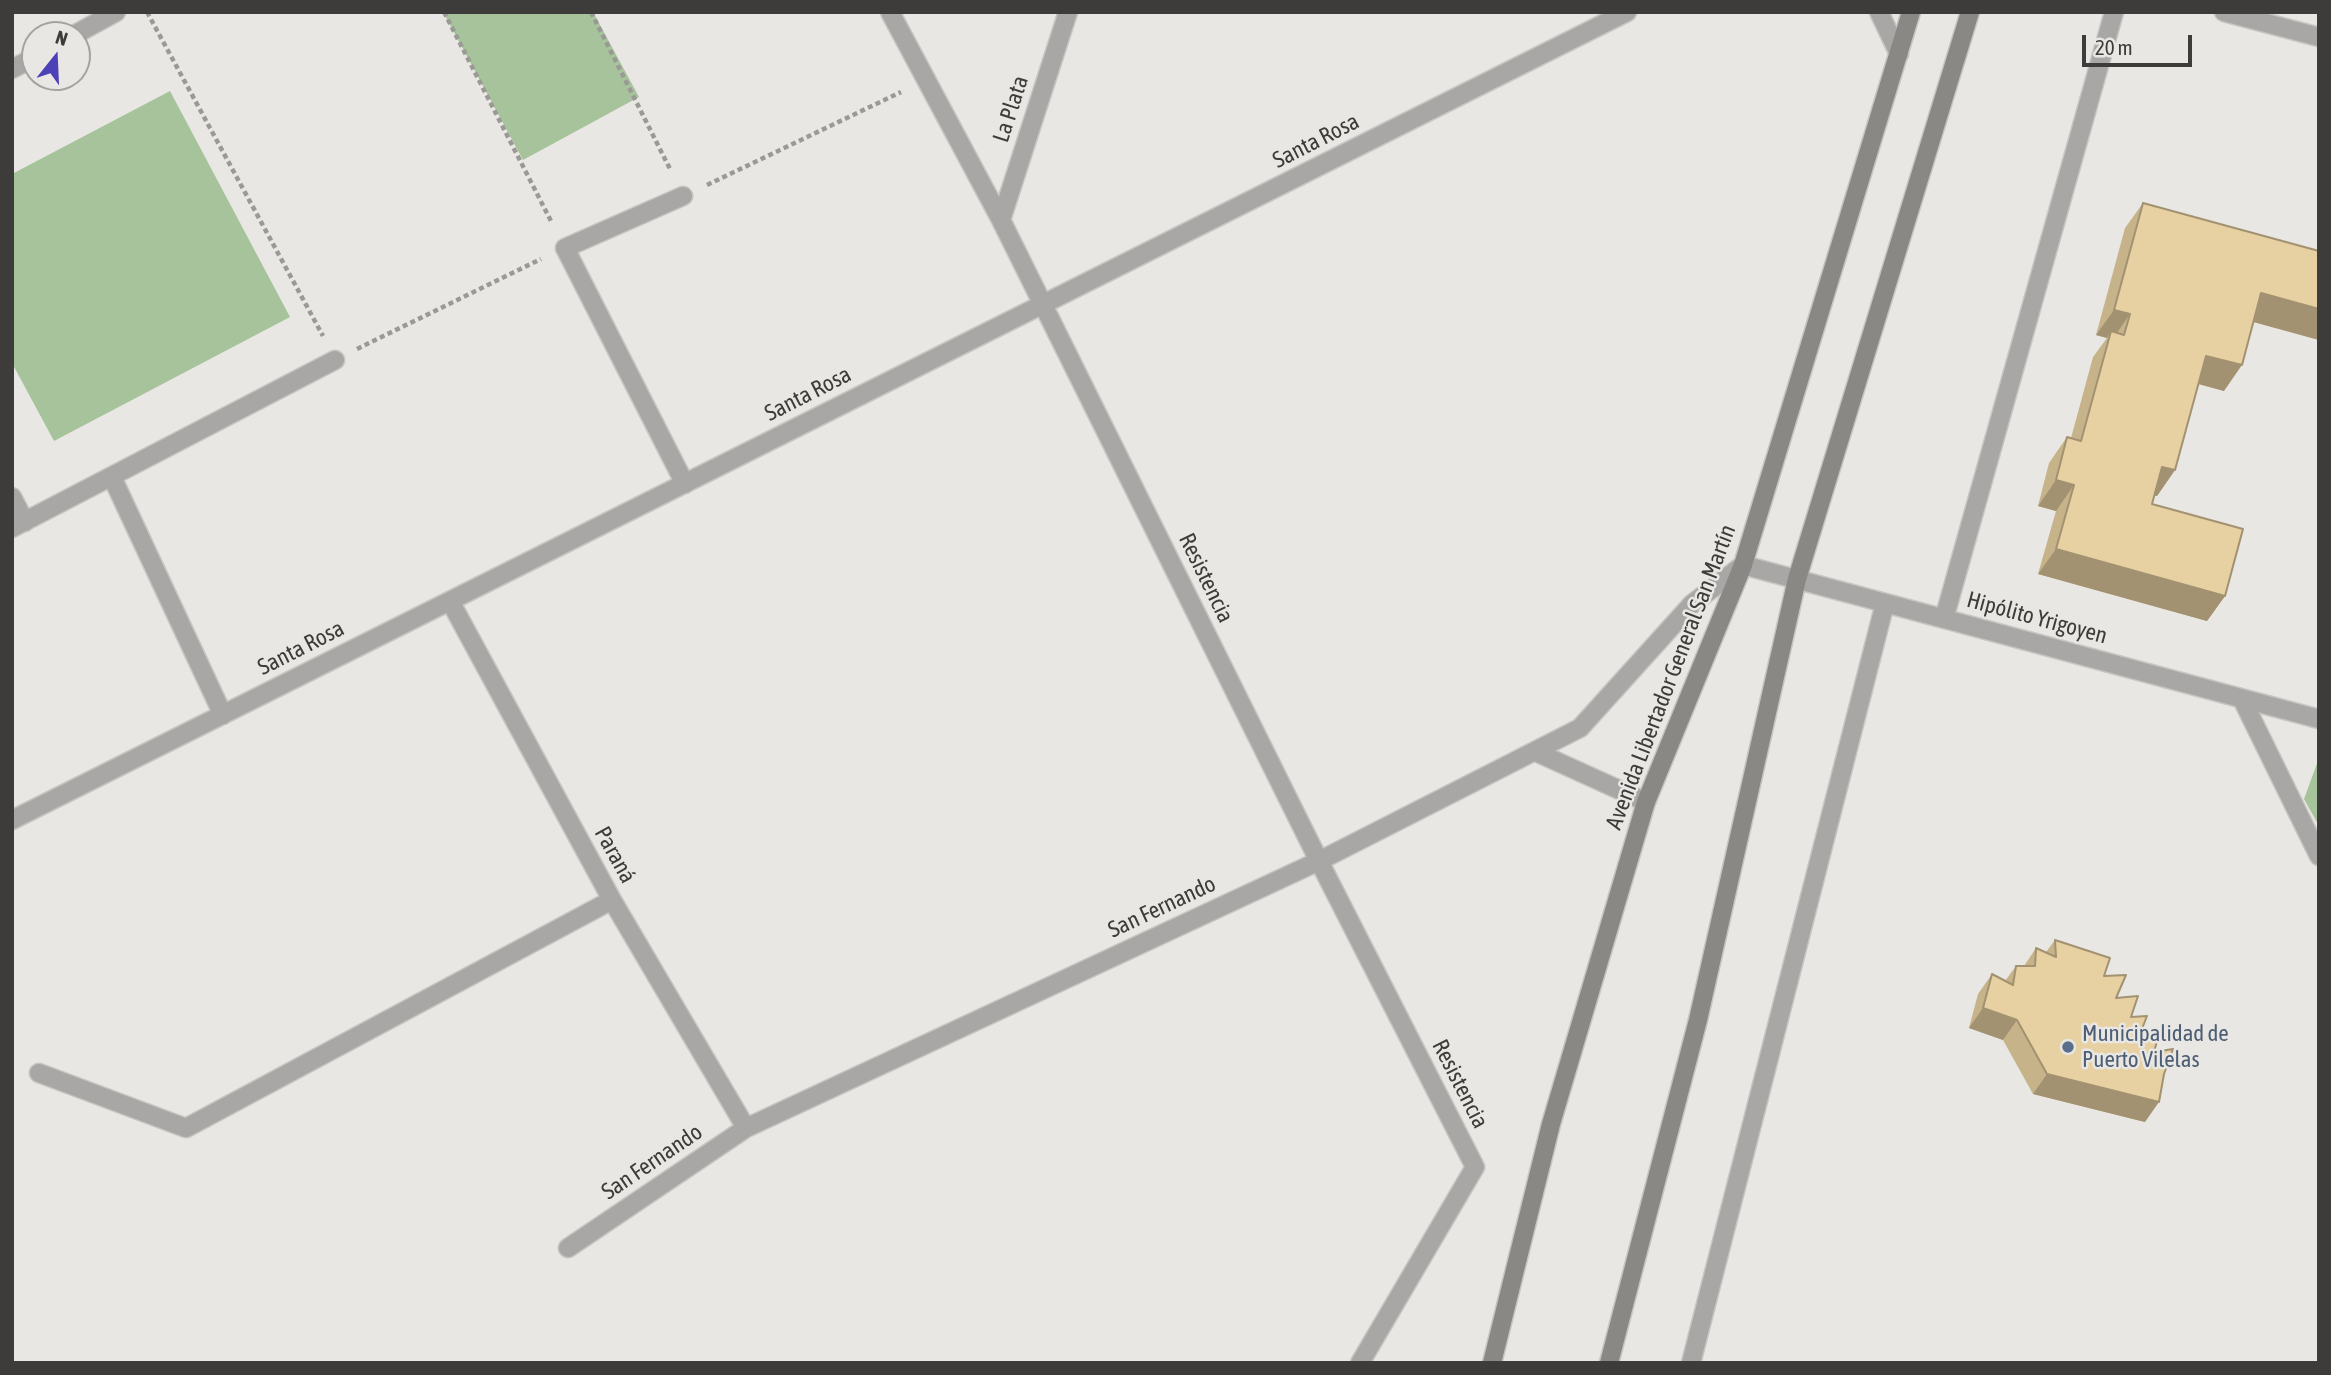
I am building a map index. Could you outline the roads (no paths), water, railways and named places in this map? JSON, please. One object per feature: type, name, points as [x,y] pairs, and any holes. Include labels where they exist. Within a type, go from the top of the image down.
[{"type":"main road","name":"Avenida Libertador General San Martín","points":[[1492,1363],[1551,1124],[1646,802],[1742,565],[1911,12]]},
{"type":"main road","points":[[1609,1363],[1698,1020],[1797,579],[1970,12]]},
{"type":"street","points":[[91,26],[116,12]]},
{"type":"street","name":"Resistencia","points":[[890,12],[1001,220],[1319,861],[1475,1167],[1360,1363]]},
{"type":"street","name":"La Plata","points":[[1001,220],[1068,12]]},
{"type":"street","name":"Santa Rosa","points":[[12,820],[1627,12]]},
{"type":"street","points":[[1879,12],[1899,54]]},
{"type":"street","points":[[1944,619],[2114,12]]},
{"type":"street","points":[[2224,12],[2319,37]]},
{"type":"street","points":[[683,196],[565,248],[685,484]]},
{"type":"street","points":[[12,497],[19,525],[335,360]]},
{"type":"street","points":[[112,477],[223,715]]},
{"type":"street","name":"Hipólito Yrigoyen","points":[[1742,565],[2319,719]]},
{"type":"street","name":"San Fernando","points":[[568,1248],[746,1128],[1319,861],[1580,727],[1692,604],[1742,565]]},
{"type":"street","name":"Paraná","points":[[450,601],[612,900],[746,1128]]},
{"type":"street","points":[[1691,1363],[1885,603]]},
{"type":"street","points":[[2242,699],[2319,856]]},
{"type":"street","points":[[1535,752],[1646,802]]},
{"type":"street","points":[[39,1073],[186,1128],[612,900]]},
{"type":"place","name":"Municipalidad de Puerto Vilelas","points":[[2068,1047]]}]
